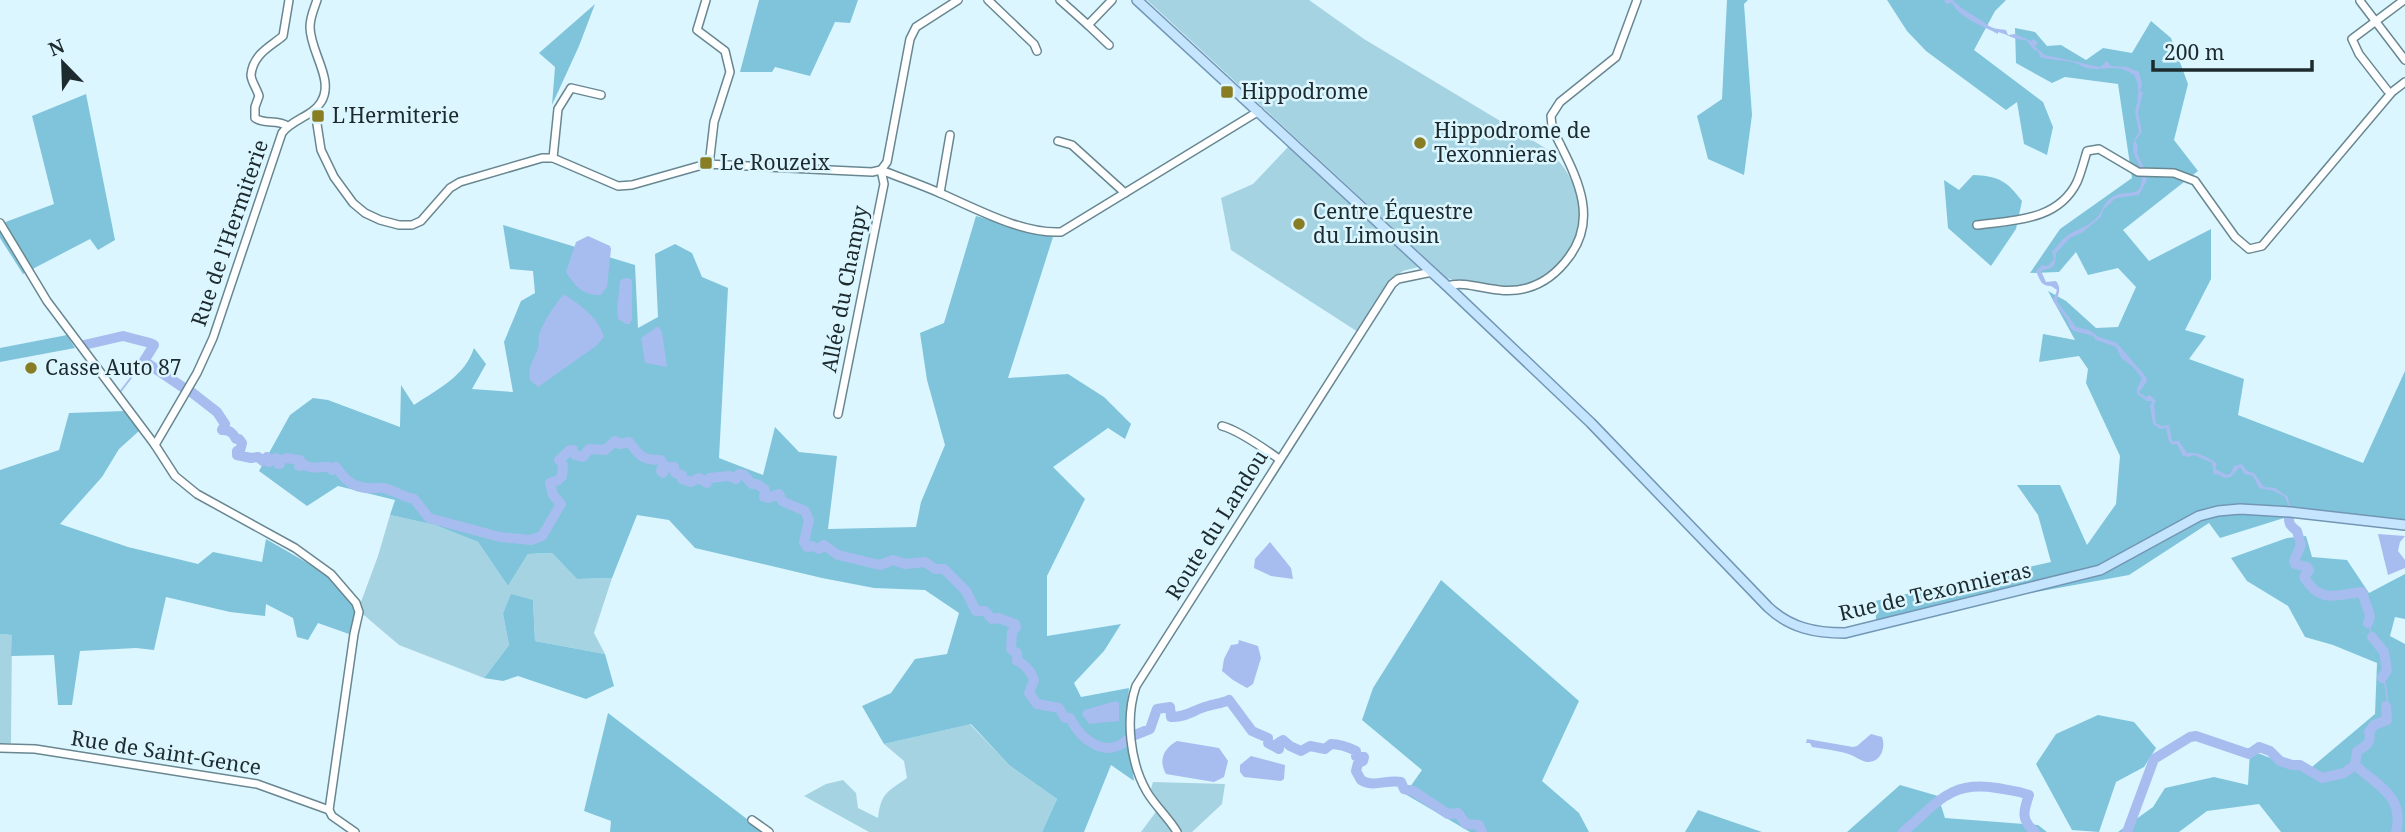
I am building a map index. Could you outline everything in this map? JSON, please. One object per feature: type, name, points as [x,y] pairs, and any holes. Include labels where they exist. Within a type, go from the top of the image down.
[{"type":"main road","name":"Rue de Texonnieras","points":[[1137,0],[1591,423],[1773,612],[1793,625],[1819,633],[1845,633],[2100,570],[2199,516],[2218,510],[2290,512],[2405,525]]},
{"type":"street","points":[[288,126],[255,118],[258,96],[251,77],[255,62],[262,51],[283,36],[289,0]]},
{"type":"street","points":[[317,0],[310,27],[313,47],[326,86],[314,111],[321,150],[343,191],[365,213],[399,225],[412,225],[421,221],[450,188],[460,182],[542,158],[553,158],[618,186],[632,185],[709,164],[872,172],[881,170],[989,216],[1047,233],[1061,232],[1259,111]]},
{"type":"street","points":[[706,0],[698,30],[725,51],[730,72],[714,122],[709,164]]},
{"type":"street","name":"Allée du Champy","points":[[838,414],[884,184],[881,170],[887,162],[910,39],[916,27],[958,0]]},
{"type":"street","points":[[988,0],[1034,44],[1037,51]]},
{"type":"street","points":[[1060,0],[1108,45]]},
{"type":"street","points":[[1088,25],[1112,0]]},
{"type":"street","points":[[1447,286],[1458,283],[1512,292],[1550,278],[1574,251],[1583,222],[1584,201],[1577,178],[1553,129],[1551,116],[1560,102],[1616,57],[1637,0]]},
{"type":"street","points":[[2360,1],[2405,60]]},
{"type":"street","points":[[2387,90],[2359,54],[2352,39],[2403,3]]},
{"type":"street","points":[[1977,225],[2031,218],[2050,212],[2076,184],[2087,151],[2099,149],[2138,172],[2174,173],[2195,181],[2235,237],[2249,249],[2262,246],[2392,92],[2405,82]]},
{"type":"street","points":[[553,158],[558,108],[571,88],[601,95]]},
{"type":"street","name":"Rue de l'Hermiterie","points":[[155,445],[197,373],[213,338],[282,133],[288,126],[314,111]]},
{"type":"street","points":[[940,193],[950,135]]},
{"type":"street","points":[[1058,141],[1072,145],[1125,193]]},
{"type":"street","points":[[0,223],[47,302],[155,445],[175,476],[184,485],[307,556],[331,574],[356,603],[358,620],[329,810]]},
{"type":"street","name":"Route du Landou","points":[[1177,832],[1149,795],[1138,771],[1131,733],[1132,697],[1136,686],[1392,284],[1398,279],[1432,272]]},
{"type":"street","points":[[1222,426],[1235,429],[1245,439],[1279,459]]},
{"type":"street","name":"Rue de Saint-Gence","points":[[0,748],[36,749],[257,784],[329,810],[332,816],[355,832]]},
{"type":"street","points":[[752,820],[769,832]]},
{"type":"shaded area","points":[[759,0],[858,0],[850,23],[835,22],[810,76],[775,67],[772,72],[740,72]]},
{"type":"shaded area","name":"Hippodrome de Texonnieras","points":[[1147,0],[1309,0],[1364,39],[1542,146],[1559,162],[1571,180],[1578,201],[1580,221],[1575,241],[1565,259],[1550,274],[1528,284],[1509,288],[1488,287],[1447,278]]},
{"type":"shaded area","points":[[1727,0],[1748,0],[1744,4],[1752,115],[1744,175],[1708,159],[1697,116],[1722,99]]},
{"type":"shaded area","points":[[1887,0],[2006,0],[1995,11],[1974,50],[2043,102],[2053,127],[2047,155],[2024,144],[2017,102],[2006,110],[1926,51],[1907,31]]},
{"type":"shaded area","points":[[1944,0],[1953,0],[1990,26],[2006,30],[2008,35],[2015,34],[2031,41],[2034,39],[2038,43],[2035,47],[2045,55],[2100,67],[2107,61],[2111,66],[2127,67],[2139,72],[2142,84],[2140,91],[2143,92],[2138,113],[2142,132],[2135,141],[2144,168],[2141,169],[2133,150],[2134,142],[2139,132],[2135,112],[2138,89],[2134,75],[2116,68],[2087,68],[2072,62],[2040,57],[2038,51],[2026,40],[1998,34],[1966,17],[1952,3],[1946,4]]},
{"type":"shaded area","points":[[595,4],[552,105],[555,67],[539,53]]},
{"type":"shaded area","points":[[2151,21],[2171,38],[2188,84],[2174,140],[2198,171],[2123,230],[2149,261],[2211,229],[2211,279],[2185,330],[2206,336],[2189,359],[2244,379],[2238,415],[2363,463],[2405,371],[2405,530],[2313,509],[2220,538],[2209,523],[2129,575],[1876,621],[1875,601],[2051,562],[2038,515],[2017,485],[2060,485],[2087,545],[2116,504],[2120,456],[2086,383],[2088,369],[2079,356],[2039,362],[2043,334],[2075,340],[2048,291],[2066,301],[2096,328],[2118,327],[2136,287],[2118,268],[2088,275],[2076,252],[2059,272],[2030,273],[2060,229],[2132,178],[2118,84],[2065,77],[2052,83],[2016,63],[2015,28],[2035,32],[2047,46],[2061,45],[2086,60],[2103,48],[2132,53]]},
{"type":"shaded area","points":[[86,94],[115,240],[98,250],[90,239],[23,274],[0,238],[0,224],[54,204],[32,116]]},
{"type":"shaded area","name":"Centre Équestre du Limousin","points":[[1289,146],[1418,267],[1403,271],[1390,280],[1358,332],[1231,250],[1221,198],[1253,184]]},
{"type":"shaded area","points":[[1973,175],[2002,181],[2022,201],[2016,229],[1991,266],[1948,228],[1944,180],[1959,190]]},
{"type":"shaded area","points":[[2142,176],[2147,180],[2139,195],[2116,198],[2103,210],[2101,217],[2083,232],[2070,238],[2056,253],[2053,266],[2041,271],[2046,282],[2056,281],[2058,284],[2057,301],[2076,327],[2117,343],[2147,378],[2139,392],[2146,397],[2150,395],[2156,401],[2156,423],[2161,426],[2169,425],[2172,441],[2179,441],[2187,453],[2210,459],[2217,464],[2215,469],[2227,475],[2234,466],[2242,464],[2247,471],[2254,473],[2264,487],[2275,488],[2288,497],[2290,510],[2285,497],[2259,488],[2253,476],[2244,474],[2240,467],[2231,477],[2224,478],[2214,475],[2212,463],[2194,455],[2183,456],[2177,444],[2172,445],[2169,441],[2166,428],[2160,429],[2153,424],[2150,406],[2152,401],[2147,401],[2137,394],[2142,378],[2122,359],[2116,347],[2070,328],[2053,301],[2057,290],[2043,284],[2036,271],[2042,265],[2048,266],[2054,259],[2052,251],[2063,239],[2096,218],[2113,197],[2137,191]]},
{"type":"shaded area","points":[[976,216],[1053,237],[1008,378],[1068,374],[1104,397],[1131,424],[1125,439],[1108,428],[1053,467],[1085,499],[1047,576],[1047,636],[1121,624],[1104,651],[1074,683],[1081,697],[1129,688],[1126,719],[1134,781],[1111,765],[1084,832],[1042,832],[1057,799],[1009,765],[971,724],[884,744],[862,706],[891,693],[915,659],[947,654],[959,613],[925,590],[874,588],[695,548],[669,520],[637,515],[612,578],[577,579],[552,553],[528,554],[508,586],[478,542],[435,525],[390,515],[395,500],[338,486],[307,506],[259,471],[290,415],[313,398],[328,400],[400,427],[401,385],[414,405],[457,374],[470,358],[474,348],[486,364],[472,389],[513,392],[504,342],[521,301],[535,293],[533,271],[510,269],[503,225],[635,265],[638,328],[658,317],[655,254],[675,244],[692,253],[702,277],[728,288],[719,458],[763,475],[775,427],[799,452],[837,456],[828,529],[916,527],[921,502],[945,445],[927,380],[920,333],[944,323]]},
{"type":"shaded area","points":[[588,236],[610,246],[611,249],[607,287],[601,295],[589,294],[580,289],[566,272],[576,242]]},
{"type":"shaded area","points":[[629,278],[632,280],[632,319],[630,324],[626,324],[618,319],[617,310],[620,281]]},
{"type":"shaded area","points":[[564,294],[594,318],[604,337],[596,346],[538,387],[530,380],[529,375],[539,346],[539,334]]},
{"type":"shaded area","points":[[658,326],[662,332],[667,367],[645,363],[641,338]]},
{"type":"shaded area","points":[[67,335],[75,348],[0,362],[0,348]]},
{"type":"shaded area","points":[[125,411],[139,431],[119,449],[102,477],[60,524],[128,547],[198,564],[213,552],[262,562],[266,539],[330,576],[358,610],[349,634],[318,623],[308,640],[297,637],[293,618],[266,604],[265,616],[230,612],[166,597],[154,650],[136,648],[80,651],[72,705],[58,705],[54,655],[11,656],[12,635],[0,634],[0,470],[59,450],[69,413]]},
{"type":"shaded area","points":[[390,515],[435,525],[478,542],[508,586],[528,554],[552,553],[577,579],[612,578],[594,633],[605,654],[535,641],[533,600],[503,614],[509,645],[484,678],[399,645],[358,610]]},
{"type":"shaded area","points":[[2288,518],[2297,528],[2304,545],[2296,562],[2311,568],[2306,579],[2325,594],[2360,591],[2365,592],[2362,598],[2361,593],[2329,596],[2316,591],[2310,585],[2304,577],[2309,570],[2307,567],[2295,564],[2294,561],[2300,538],[2290,526]]},
{"type":"shaded area","points":[[2378,534],[2405,536],[2398,551],[2405,560],[2405,568],[2388,575]]},
{"type":"shaded area","points":[[2306,536],[2312,557],[2347,560],[2369,593],[2405,574],[2405,619],[2395,617],[2390,636],[2405,644],[2405,832],[2281,832],[2259,804],[2207,811],[2179,832],[2118,832],[2153,807],[2165,788],[2214,777],[2248,785],[2250,750],[2306,772],[2375,714],[2377,663],[2305,637],[2288,606],[2247,581],[2231,558],[2287,538]]},
{"type":"shaded area","points":[[1270,542],[1291,568],[1293,579],[1271,576],[1254,568],[1255,559]]},
{"type":"shaded area","points":[[1441,580],[1579,701],[1542,781],[1579,813],[1589,832],[1470,832],[1405,794],[1422,770],[1362,720],[1373,688]]},
{"type":"shaded area","points":[[511,594],[533,600],[535,641],[605,654],[614,686],[586,699],[518,676],[503,681],[484,678],[509,645],[503,614]]},
{"type":"shaded area","points":[[2362,598],[2372,615],[2373,635],[2376,642],[2381,643],[2386,657],[2384,679],[2387,694],[2388,712],[2387,721],[2375,726],[2370,734],[2372,740],[2368,748],[2358,751],[2358,764],[2382,786],[2355,765],[2357,751],[2369,742],[2369,732],[2374,725],[2387,720],[2386,693],[2382,679],[2385,658],[2373,641],[2368,624],[2370,616]]},
{"type":"shaded area","points":[[0,634],[12,635],[11,743],[0,744]]},
{"type":"shaded area","points":[[1239,640],[1258,646],[1261,658],[1253,684],[1247,688],[1222,671],[1231,645],[1238,644]]},
{"type":"shaded area","points":[[1116,701],[1119,703],[1119,721],[1089,724],[1082,714],[1084,710]]},
{"type":"shaded area","points":[[608,713],[764,832],[610,832],[611,821],[584,811]]},
{"type":"shaded area","points":[[2098,715],[2134,722],[2156,748],[2144,767],[2116,782],[2099,832],[2072,830],[2036,764],[2056,734]]},
{"type":"shaded area","points":[[970,724],[1009,765],[1057,799],[1042,832],[869,832],[804,796],[826,784],[843,780],[856,793],[858,808],[878,818],[886,794],[907,778],[904,761],[884,744]]},
{"type":"shaded area","points":[[1871,734],[1882,737],[1883,745],[1881,754],[1872,762],[1842,752],[1812,747],[1810,743],[1806,743],[1807,739],[1853,747]]},
{"type":"shaded area","points":[[1177,741],[1219,748],[1228,761],[1224,777],[1214,782],[1166,774],[1164,755]]},
{"type":"shaded area","points":[[1251,756],[1285,765],[1284,779],[1281,781],[1244,777],[1240,772],[1240,765]]},
{"type":"shaded area","points":[[1153,782],[1225,784],[1222,804],[1192,832],[1182,832],[1179,828],[1175,832],[1141,832],[1161,805],[1151,789]]},
{"type":"shaded area","points":[[1900,785],[1938,796],[1945,818],[2038,825],[2047,832],[1847,832]]},
{"type":"shaded area","points":[[2382,786],[2394,794],[2401,814],[2399,822],[2393,799]]},
{"type":"shaded area","points":[[1698,810],[1762,832],[1685,832]]},
{"type":"waterway","points":[[84,345],[123,336],[150,343],[154,345],[144,361],[184,388]]},
{"type":"waterway","points":[[120,392],[144,361]]},
{"type":"waterway","points":[[190,391],[217,412],[225,424],[222,430],[231,432],[242,443],[237,455],[258,457],[263,461],[267,457],[269,462],[276,458],[278,464],[286,458],[300,460],[299,466],[330,467],[332,470],[336,467],[352,484],[383,488],[414,499],[429,518],[500,537],[531,540],[542,536],[561,504],[553,495],[550,483],[562,476],[563,465],[559,460],[570,450],[583,457],[589,449],[605,450],[615,441],[620,444],[629,442],[642,456],[661,460],[663,473],[667,467],[674,467],[675,473],[691,482],[699,478],[707,483],[709,478],[730,476],[736,479],[739,474],[744,475],[752,484],[765,490],[764,497],[779,494],[782,501],[805,511],[809,520],[804,542],[807,547],[819,549],[824,545],[838,555],[880,565],[893,560],[905,564],[925,562],[935,569],[944,569],[966,591],[976,611],[985,611],[992,619],[998,618],[1015,624],[1011,649],[1017,653],[1017,661],[1025,666],[1033,677],[1029,693],[1037,704],[1059,708],[1065,718],[1070,718],[1081,734],[1095,745],[1111,748],[1128,739]]},
{"type":"waterway","points":[[2289,514],[2290,524],[2297,531],[2301,545],[2294,561],[2309,570],[2304,577],[2310,586],[2329,596],[2362,592],[2370,616],[2368,623]]},
{"type":"waterway","points":[[2372,637],[2384,652],[2387,670],[2382,678]]},
{"type":"waterway","points":[[1135,735],[1150,729],[1157,709],[1170,707],[1171,717],[1176,717],[1229,700],[1252,731],[1268,738],[1268,743],[1279,749],[1278,743],[1283,740],[1301,751],[1310,746],[1325,749],[1331,744],[1350,748],[1356,751],[1356,756],[1364,757],[1363,761],[1358,763],[1356,771],[1361,780],[1371,783],[1401,782],[1404,789],[1413,791],[1448,814],[1458,813],[1466,824],[1479,825],[1482,832]]},
{"type":"waterway","points":[[2355,765],[2357,751],[2368,744],[2369,732],[2374,725],[2387,720],[2386,706]]},
{"type":"waterway","points":[[2127,832],[2154,759],[2196,736],[2249,754],[2259,747],[2270,751],[2280,761],[2300,765],[2322,778],[2344,773],[2355,765],[2380,785],[2393,800],[2398,819],[2396,832]]},
{"type":"waterway","points":[[1903,832],[1945,796],[1955,791],[1981,786],[2029,795],[2024,815],[2027,824],[2035,832]]},
{"type":"place","name":"Hippodrome","points":[[1227,92]]},
{"type":"place","name":"L'Hermiterie","points":[[318,116]]},
{"type":"place","name":"Hippodrome de Texonnieras","points":[[1420,143]]},
{"type":"place","name":"Le Rouzeix","points":[[706,163]]},
{"type":"place","name":"Centre Équestre du Limousin","points":[[1299,224]]},
{"type":"place","name":"Casse Auto 87","points":[[31,368]]}]
